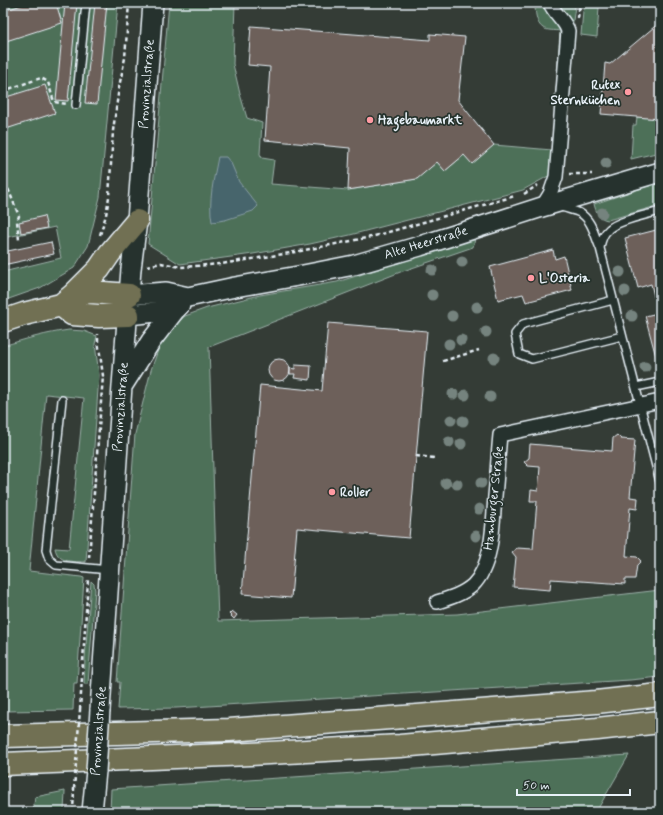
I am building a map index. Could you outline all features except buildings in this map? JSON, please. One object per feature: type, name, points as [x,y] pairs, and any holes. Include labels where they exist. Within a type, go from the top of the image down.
[{"type":"highway","points":[[67,300],[99,270],[110,253],[137,221]]},
{"type":"highway","points":[[3,321],[91,292],[128,305]]},
{"type":"highway","points":[[67,300],[72,314],[99,316],[128,305]]},
{"type":"highway","points":[[3,736],[229,730],[596,702],[660,695]]},
{"type":"highway","points":[[3,764],[400,746],[660,722]]},
{"type":"main road","name":"Provinzialstraße","points":[[92,812],[128,305],[137,221],[153,3]]},
{"type":"main road","name":"Alte Heerstraße","points":[[128,305],[181,303],[235,287],[354,265],[420,246],[547,205],[660,172]]},
{"type":"main road","points":[[122,386],[151,341],[181,303]]},
{"type":"street","points":[[547,205],[556,177],[568,31],[567,26],[552,9],[550,3]]},
{"type":"street","name":"Hamburger Straße","points":[[437,602],[458,595],[473,584],[480,575],[487,559],[491,540],[500,435],[660,401]]},
{"type":"lane","points":[[76,105],[86,3]]},
{"type":"lane","points":[[547,205],[586,217],[600,248],[660,482]]},
{"type":"lane","points":[[600,248],[604,236],[609,229],[615,225],[660,211]]},
{"type":"lane","points":[[613,300],[523,324],[515,334],[519,354],[532,359],[622,336]]},
{"type":"lane","points":[[636,387],[660,382]]},
{"type":"lane","points":[[62,400],[46,550],[49,560],[56,565],[109,570]]},
{"type":"path","points":[[99,240],[109,197],[113,131],[119,87],[125,58],[129,3]]},
{"type":"path","points":[[3,91],[41,78],[48,82],[54,102],[76,105]]},
{"type":"path","points":[[523,194],[545,181],[565,174],[594,174]]},
{"type":"path","points":[[3,176],[19,216],[17,221],[19,240]]},
{"type":"path","points":[[131,269],[161,263],[181,267],[221,264],[290,253],[371,237],[516,196]]},
{"type":"path","points":[[73,812],[88,568],[102,376],[98,341],[99,316]]},
{"type":"path","points":[[443,361],[479,350]]},
{"type":"path","points":[[416,456],[434,458]]},
{"type":"green space","points":[[3,3],[118,3],[100,197],[88,246],[74,268],[40,288],[3,301],[3,272],[61,258],[55,227],[3,238]]},
{"type":"green space","points":[[169,3],[235,3],[233,64],[247,118],[262,123],[260,154],[262,158],[274,160],[271,184],[348,190],[416,179],[437,162],[445,171],[464,155],[494,145],[552,150],[560,31],[545,29],[539,24],[537,20],[535,3],[543,3],[545,9],[564,33],[552,174],[523,190],[350,235],[253,254],[180,264],[148,244]]},
{"type":"green space","points":[[555,5],[575,6],[572,28]]},
{"type":"green space","points":[[586,7],[599,7],[597,37],[581,35],[583,11]]},
{"type":"green space","points":[[637,117],[660,119],[660,152],[631,159],[633,125],[636,125]]},
{"type":"green space","points":[[660,182],[660,205],[608,220],[600,217],[597,212],[594,204]]},
{"type":"green space","points":[[475,239],[473,247],[403,271],[209,347],[218,621],[457,614],[660,590],[660,677],[176,708],[118,709],[120,682],[117,682],[135,434],[151,370],[163,336],[185,316],[207,308],[260,295],[337,282]]},
{"type":"green space","points":[[69,330],[84,331],[97,336],[95,344],[99,375],[86,562],[67,561],[59,557],[55,548],[69,549],[84,398],[46,394],[29,571],[84,578],[77,683],[74,683],[73,710],[3,711],[3,346],[36,336]]},
{"type":"green space","points":[[91,581],[94,584],[95,590],[88,684],[84,684],[85,658]]},
{"type":"green space","points":[[629,755],[596,812],[110,812],[111,789]]},
{"type":"green space","points":[[65,791],[64,812],[33,812],[35,797]]},
{"type":"water","points":[[218,157],[226,157],[231,163],[239,182],[258,206],[253,211],[225,220],[212,222],[211,198]]},
{"type":"place","name":"Rutex Sternküchen","points":[[628,92]]},
{"type":"place","name":"Hagebaumarkt","points":[[370,120]]},
{"type":"place","name":"L'Osteria","points":[[531,278]]},
{"type":"place","name":"Roller","points":[[332,492]]}]
